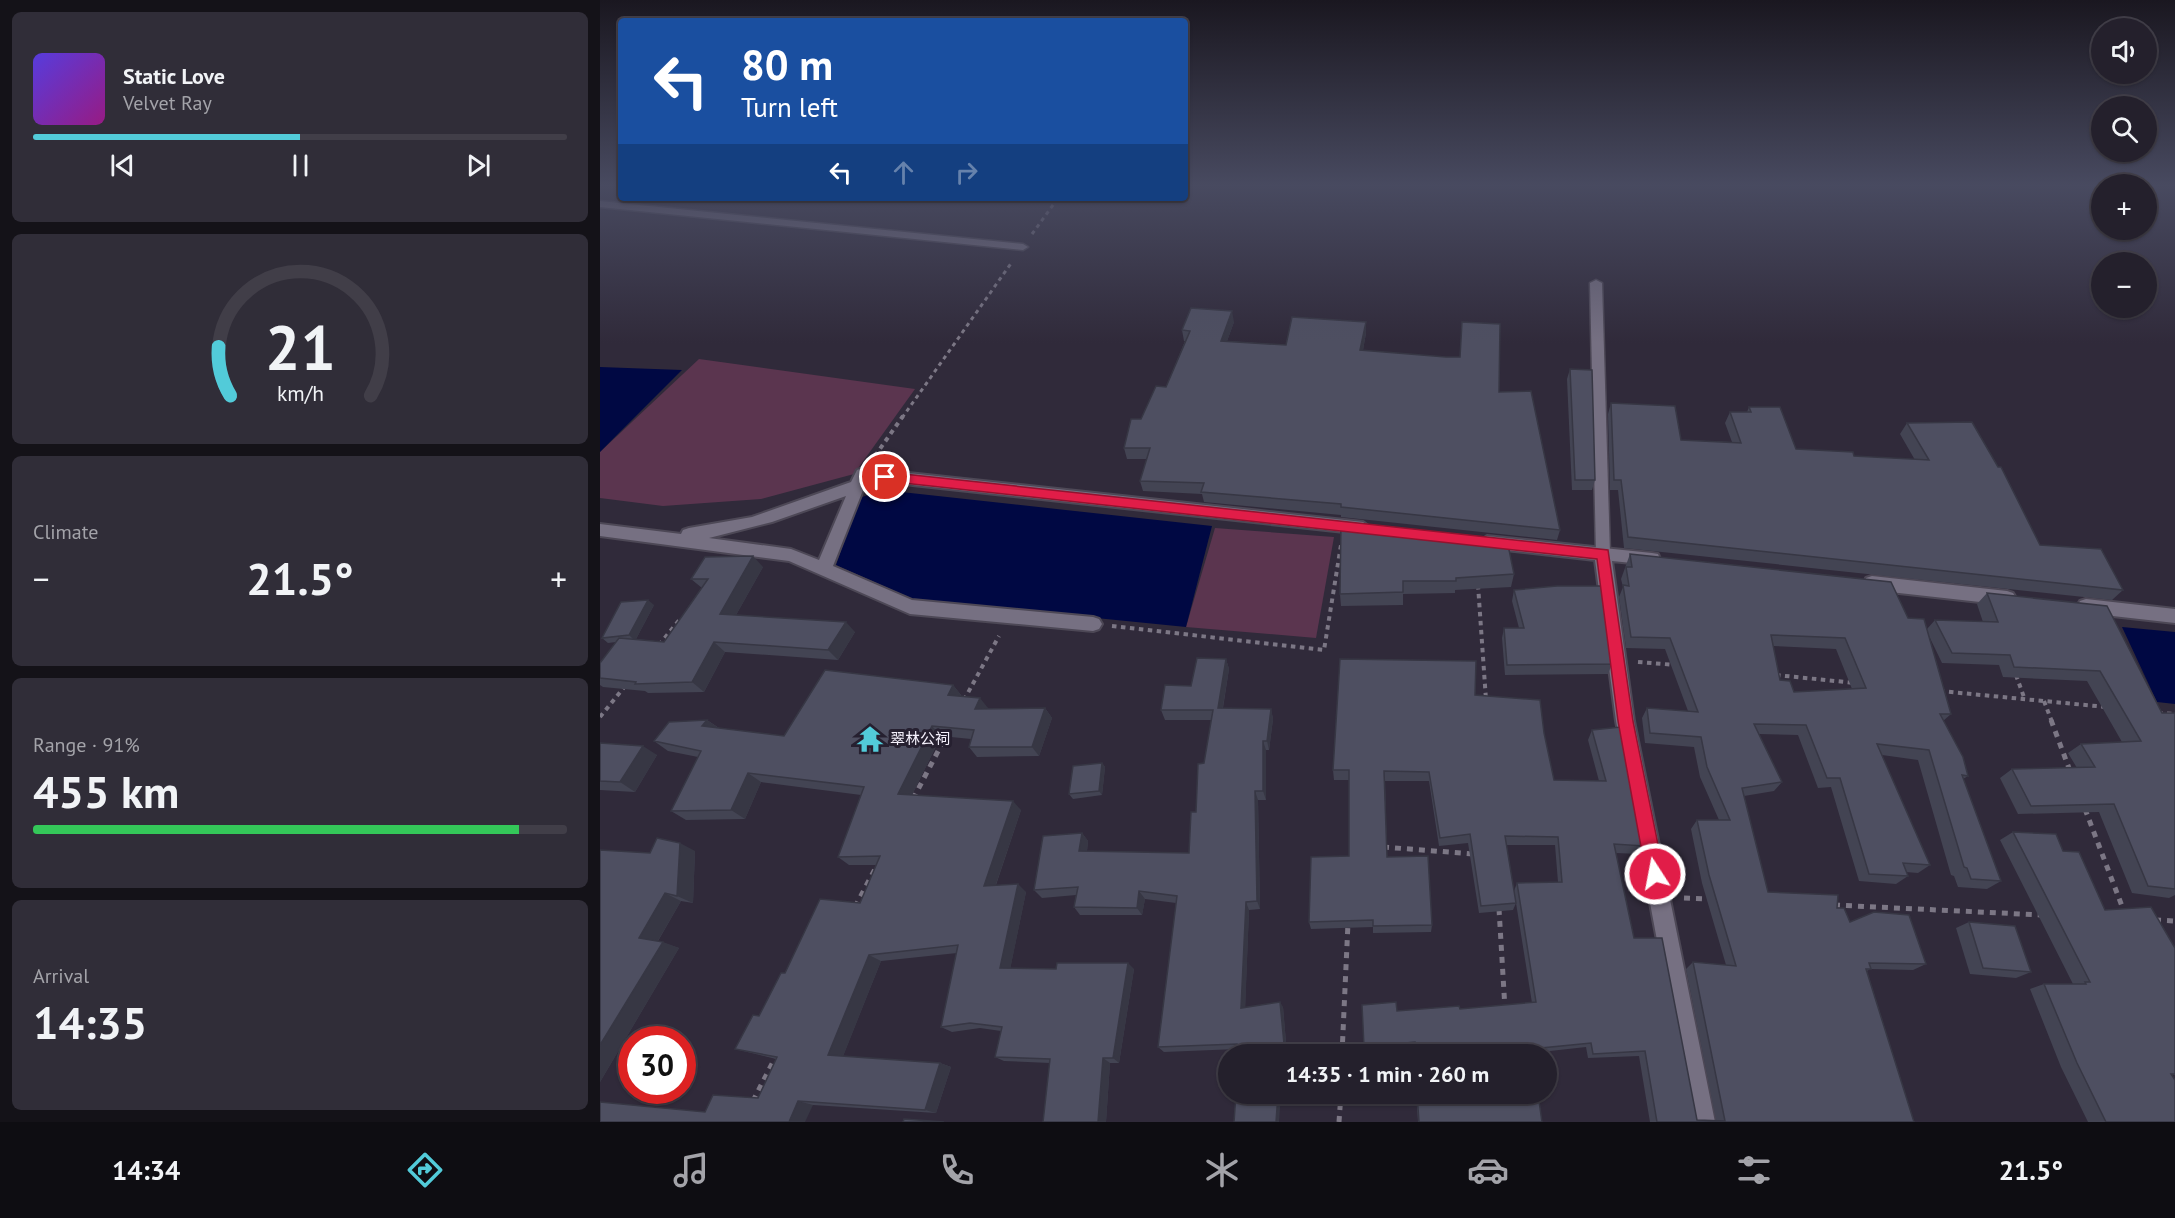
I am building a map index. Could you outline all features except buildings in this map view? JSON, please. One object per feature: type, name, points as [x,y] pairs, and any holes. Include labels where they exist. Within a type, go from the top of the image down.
[{"type":"street","points":[[824,568],[857,481]]},
{"type":"street","points":[[653,537],[709,533],[776,516],[857,481],[1377,530]]},
{"type":"street","points":[[600,530],[791,555],[910,607],[1093,624]]},
{"type":"street","points":[[1476,540],[1673,562]]},
{"type":"street","points":[[1604,554],[1626,721],[1703,1122]]},
{"type":"street","points":[[1859,582],[2022,599]]},
{"type":"street","points":[[2069,604],[2175,616]]},
{"type":"lane","points":[[938,238],[1023,247]]},
{"type":"lane","points":[[1596,283],[1604,554]]},
{"type":"path","points":[[857,481],[1029,238]]},
{"type":"path","points":[[1093,624],[1324,650],[1344,526]]},
{"type":"path","points":[[1476,540],[1486,704]]},
{"type":"path","points":[[651,655],[688,610]]},
{"type":"path","points":[[959,711],[1009,616]]},
{"type":"path","points":[[1617,660],[1687,666]]},
{"type":"path","points":[[2013,668],[2025,699]]},
{"type":"path","points":[[1768,675],[1862,684]]},
{"type":"path","points":[[600,717],[629,682]]},
{"type":"path","points":[[1932,690],[2115,708]]},
{"type":"path","points":[[2044,701],[2073,777]]},
{"type":"path","points":[[2151,712],[2175,714]]},
{"type":"path","points":[[909,806],[948,732]]},
{"type":"path","points":[[2081,799],[2126,918],[2114,918]]},
{"type":"path","points":[[1374,846],[1485,855]]},
{"type":"path","points":[[853,911],[881,859]]},
{"type":"path","points":[[1659,897],[1719,899]]},
{"type":"path","points":[[1498,902],[1506,1019]]},
{"type":"path","points":[[1827,904],[2055,915]]},
{"type":"path","points":[[1342,1044],[1348,915]]},
{"type":"path","points":[[2146,920],[2175,921]]},
{"type":"path","points":[[747,1112],[780,1048]]},
{"type":"path","points":[[1339,1122],[1340,1104]]},
{"type":"shaded area","points":[[699,359],[915,389],[854,474],[761,499],[663,506],[600,498],[600,452]]},
{"type":"shaded area","points":[[600,367],[682,370],[600,452]]},
{"type":"shaded area","points":[[883,490],[1212,526],[1186,627],[915,600],[836,565],[859,498]]},
{"type":"shaded area","points":[[1215,528],[1334,537],[1316,638],[1186,627]]},
{"type":"shaded area","points":[[2122,627],[2175,632],[2175,704],[2157,702]]},
{"type":"place","name":"翠林公祠","points":[[870,739]]},
{"type":"route","points":[[885,477],[1604,554],[1626,721],[1655,874]]}]
